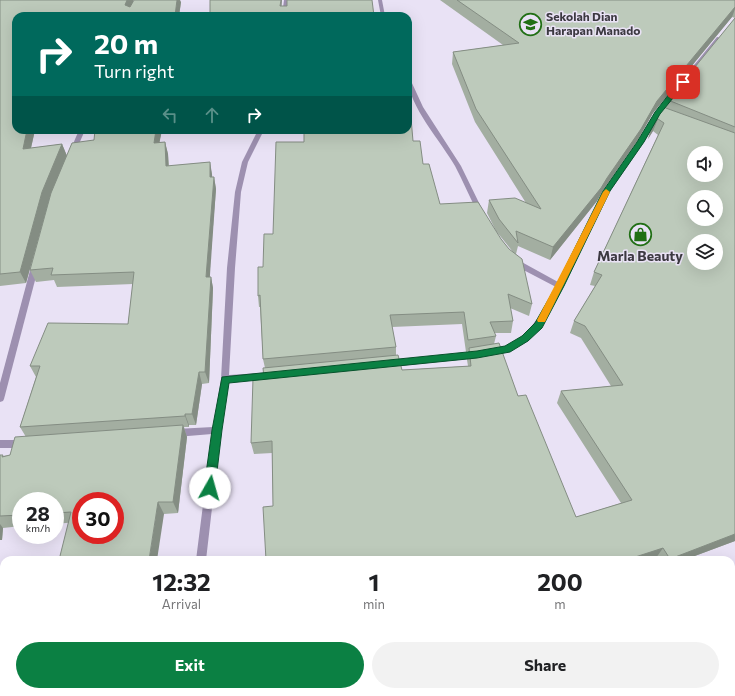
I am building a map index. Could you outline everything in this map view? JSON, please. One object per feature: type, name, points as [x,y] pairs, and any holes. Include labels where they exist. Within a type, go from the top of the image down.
[{"type":"street","points":[[284,12],[286,0]]},
{"type":"street","points":[[380,0],[382,12]]},
{"type":"street","points":[[385,364],[477,355],[507,349],[525,339],[538,325],[560,286],[607,191],[641,142],[657,114],[723,34]]},
{"type":"street","points":[[412,90],[420,107],[458,166],[482,215]]},
{"type":"street","points":[[657,114],[664,117]]},
{"type":"street","points":[[70,160],[80,134]]},
{"type":"street","points":[[201,556],[217,430],[225,379],[231,268],[238,192],[245,162],[259,134]]},
{"type":"street","points":[[0,399],[37,255]]},
{"type":"street","points":[[510,257],[517,264],[560,286]]},
{"type":"street","points":[[225,379],[286,374]]},
{"type":"street","points":[[170,434],[217,430]]},
{"type":"street","points":[[0,444],[31,443]]},
{"type":"building","points":[[0,0],[127,0],[125,5],[130,7],[134,0],[177,0],[176,12],[12,12],[12,134],[26,134],[23,149],[62,144],[42,192],[20,272],[0,274]]},
{"type":"building","points":[[210,0],[281,0],[280,6],[287,6],[287,0],[372,0],[374,12],[210,12]]},
{"type":"building","points":[[457,0],[735,0],[735,7],[657,101],[641,129],[601,188],[553,247],[516,231],[518,243],[499,219],[489,200],[515,198],[541,209],[476,109],[453,52],[519,43]]},
{"type":"building","points":[[735,18],[735,127],[668,100]]},
{"type":"building","points":[[663,107],[735,133],[735,534],[678,556],[668,556],[663,548],[638,556],[266,556],[263,507],[273,506],[272,441],[251,443],[253,378],[264,378],[263,368],[398,355],[402,370],[471,366],[469,348],[499,343],[518,396],[526,395],[576,517],[632,500],[561,391],[623,385],[585,326],[574,321],[602,275],[594,272],[664,123],[658,119],[652,126]]},
{"type":"building","points":[[412,130],[413,141],[420,141],[423,164],[429,164],[440,204],[478,202],[501,239],[509,249],[522,259],[532,304],[508,294],[513,321],[490,322],[496,336],[468,340],[464,312],[390,315],[396,347],[263,359],[260,295],[258,296],[258,267],[263,267],[264,234],[273,234],[276,142],[304,142],[304,134],[412,134]]},
{"type":"building","points":[[95,134],[155,134],[154,143],[165,142],[166,166],[210,162],[210,177],[214,177],[206,277],[211,277],[205,372],[199,372],[192,414],[185,414],[185,416],[20,427],[40,366],[30,366],[48,323],[128,324],[134,272],[51,275],[53,268],[30,270],[51,193],[72,143],[94,140]]},
{"type":"building","points":[[183,425],[173,502],[158,502],[150,556],[60,556],[71,512],[64,512],[64,492],[12,492],[12,515],[0,516],[0,455],[3,455],[2,457],[10,455],[15,437]]},
{"type":"slow traffic","points":[[542,320],[606,192]]},
{"type":"place","name":"Sekolah Dian Harapan Manado","points":[[531,24]]},
{"type":"place","name":"Marla Beauty","points":[[640,234]]},
{"type":"route","points":[[210,488],[225,379],[477,355],[507,349],[525,339],[538,325],[560,286],[607,191],[641,142],[657,114],[683,82]]}]
